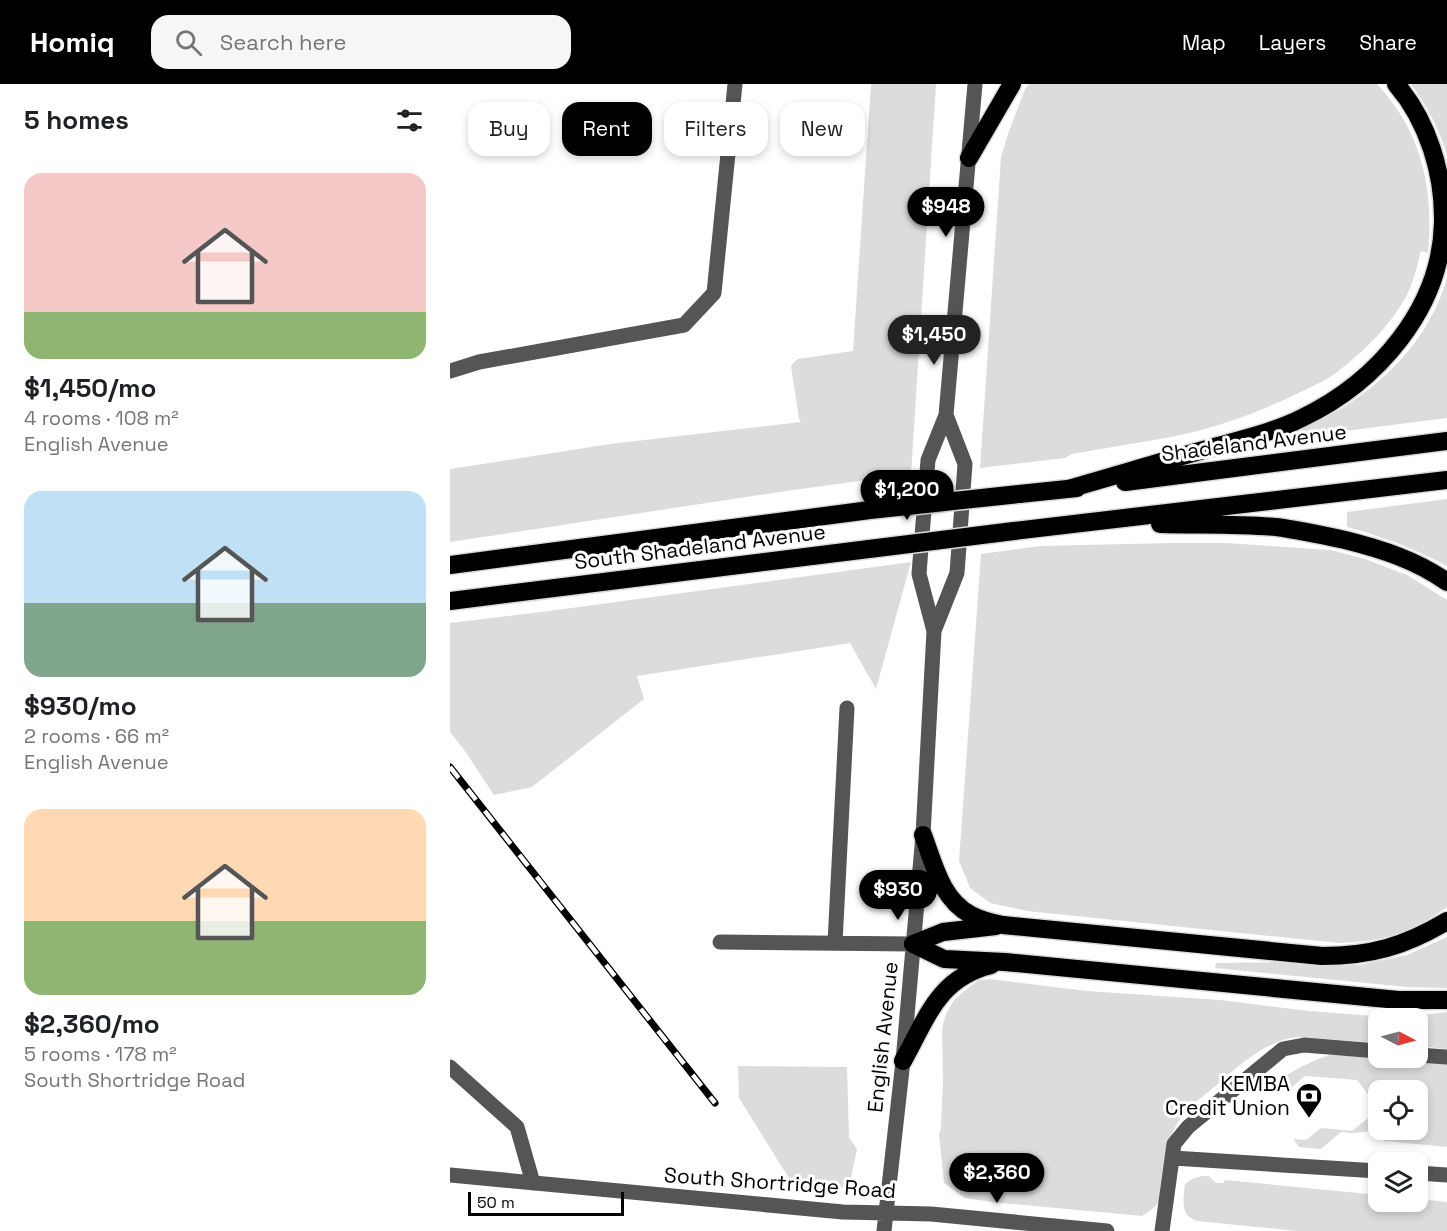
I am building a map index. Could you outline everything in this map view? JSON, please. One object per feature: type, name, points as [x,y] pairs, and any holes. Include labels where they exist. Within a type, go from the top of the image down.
[{"type":"highway","points":[[969,158],[1012,84]]},
{"type":"highway","points":[[1068,489],[1263,433],[1300,419],[1325,406],[1359,381],[1380,362],[1410,327],[1432,280],[1441,247],[1443,213],[1439,179],[1432,149],[1417,114],[1396,84]]},
{"type":"highway","name":"Shadeland Avenue","points":[[1068,489],[1447,441]]},
{"type":"highway","points":[[1099,522],[1447,480]]},
{"type":"highway","name":"South Shadeland Avenue","points":[[450,565],[870,510],[1068,489]]},
{"type":"highway","points":[[1099,522],[1286,529],[1329,536],[1388,552],[1430,571],[1447,582]]},
{"type":"highway","name":"South Shadeland Avenue","points":[[450,601],[1099,522]]},
{"type":"highway","points":[[923,835],[944,890],[955,904],[977,918],[1003,925],[1322,956],[1362,954],[1399,945],[1447,921]]},
{"type":"highway","points":[[913,944],[944,932],[1003,925]]},
{"type":"highway","points":[[913,944],[944,958],[1398,1000],[1447,1000]]},
{"type":"highway","points":[[903,1061],[936,1000],[945,989],[981,968],[1005,962]]},
{"type":"street","points":[[450,371],[479,362],[684,325],[714,293],[735,84]]},
{"type":"street","name":"English Avenue","points":[[884,1231],[903,1061],[923,835],[933,631],[919,574],[928,460],[946,415],[975,84]]},
{"type":"street","name":"English Avenue","points":[[933,631],[957,573],[965,464],[946,415]]},
{"type":"street","points":[[835,943],[847,708]]},
{"type":"street","points":[[720,942],[913,944]]},
{"type":"street","points":[[1162,1231],[1174,1144],[1188,1127],[1283,1049],[1304,1045],[1368,1050]]},
{"type":"street","points":[[1428,1056],[1447,1057]]},
{"type":"street","points":[[450,1068],[518,1127],[533,1183]]},
{"type":"street","points":[[1173,1158],[1368,1170]]},
{"type":"street","points":[[1428,1174],[1447,1175]]},
{"type":"street","name":"South Shortridge Road","points":[[450,1175],[843,1212],[931,1214],[1107,1231]]},
{"type":"shaded area","points":[[871,84],[936,84],[911,474],[450,542],[450,469],[610,444],[801,422],[791,366],[798,359],[853,351]]},
{"type":"shaded area","points":[[1029,84],[1377,84],[1405,122],[1422,162],[1429,206],[1428,253],[1421,251],[1407,295],[1392,318],[1374,339],[1333,375],[1292,396],[1266,408],[1198,431],[1072,454],[1065,458],[980,468],[1001,157],[1025,89]]},
{"type":"shaded area","points":[[1411,84],[1447,84],[1447,156],[1432,118]]},
{"type":"shaded area","points":[[1447,278],[1447,418],[1298,437],[1298,428],[1341,409],[1392,369],[1419,336],[1430,318]]},
{"type":"shaded area","points":[[1447,499],[1447,566],[1398,544],[1347,527],[1347,512]]},
{"type":"shaded area","points":[[1226,543],[1331,550],[1365,559],[1407,575],[1447,600],[1447,907],[1421,924],[1396,934],[1383,938],[1339,943],[1027,911],[990,903],[970,888],[959,861],[981,554],[1040,546]]},
{"type":"shaded area","points":[[911,562],[876,689],[850,643],[637,676],[644,699],[532,787],[494,795],[450,732],[450,623]]},
{"type":"shaded area","points":[[1447,937],[1447,988],[1407,987],[1215,968],[1216,963],[1287,962],[1360,965],[1407,955]]},
{"type":"shaded area","points":[[990,979],[1087,991],[1220,1000],[1368,1016],[1368,1042],[1299,1037],[1276,1043],[1245,1061],[1180,1119],[1168,1145],[1159,1201],[1154,1208],[1142,1216],[965,1198],[944,1183],[939,1135],[943,1081],[942,1029],[946,1014],[954,1000],[979,980]]},
{"type":"shaded area","points":[[1447,1012],[1447,1049],[1428,1047],[1428,1014]]},
{"type":"shaded area","points":[[1330,1055],[1368,1057],[1368,1068],[1428,1068],[1428,1062],[1447,1064],[1447,1147],[1383,1140],[1428,1140],[1428,1080],[1368,1080],[1368,1094],[1357,1080],[1305,1076],[1291,1088],[1271,1085],[1314,1061]]},
{"type":"shaded area","points":[[738,1066],[847,1067],[849,1138],[857,1149],[849,1187],[797,1191],[739,1098]]},
{"type":"shaded area","points":[[1368,1118],[1368,1131],[1341,1132],[1321,1149],[1299,1147],[1293,1139],[1306,1140],[1321,1128],[1352,1131]]},
{"type":"shaded area","points":[[1209,1176],[1216,1183],[1223,1183],[1225,1180],[1368,1194],[1368,1212],[1428,1212],[1428,1200],[1447,1202],[1447,1231],[1297,1231],[1197,1221],[1188,1216],[1184,1205],[1185,1184],[1192,1179]]},
{"type":"railway","points":[[450,767],[715,1103]]},
{"type":"place","name":"KEMBA Credit Union","points":[[1309,1119]]}]
